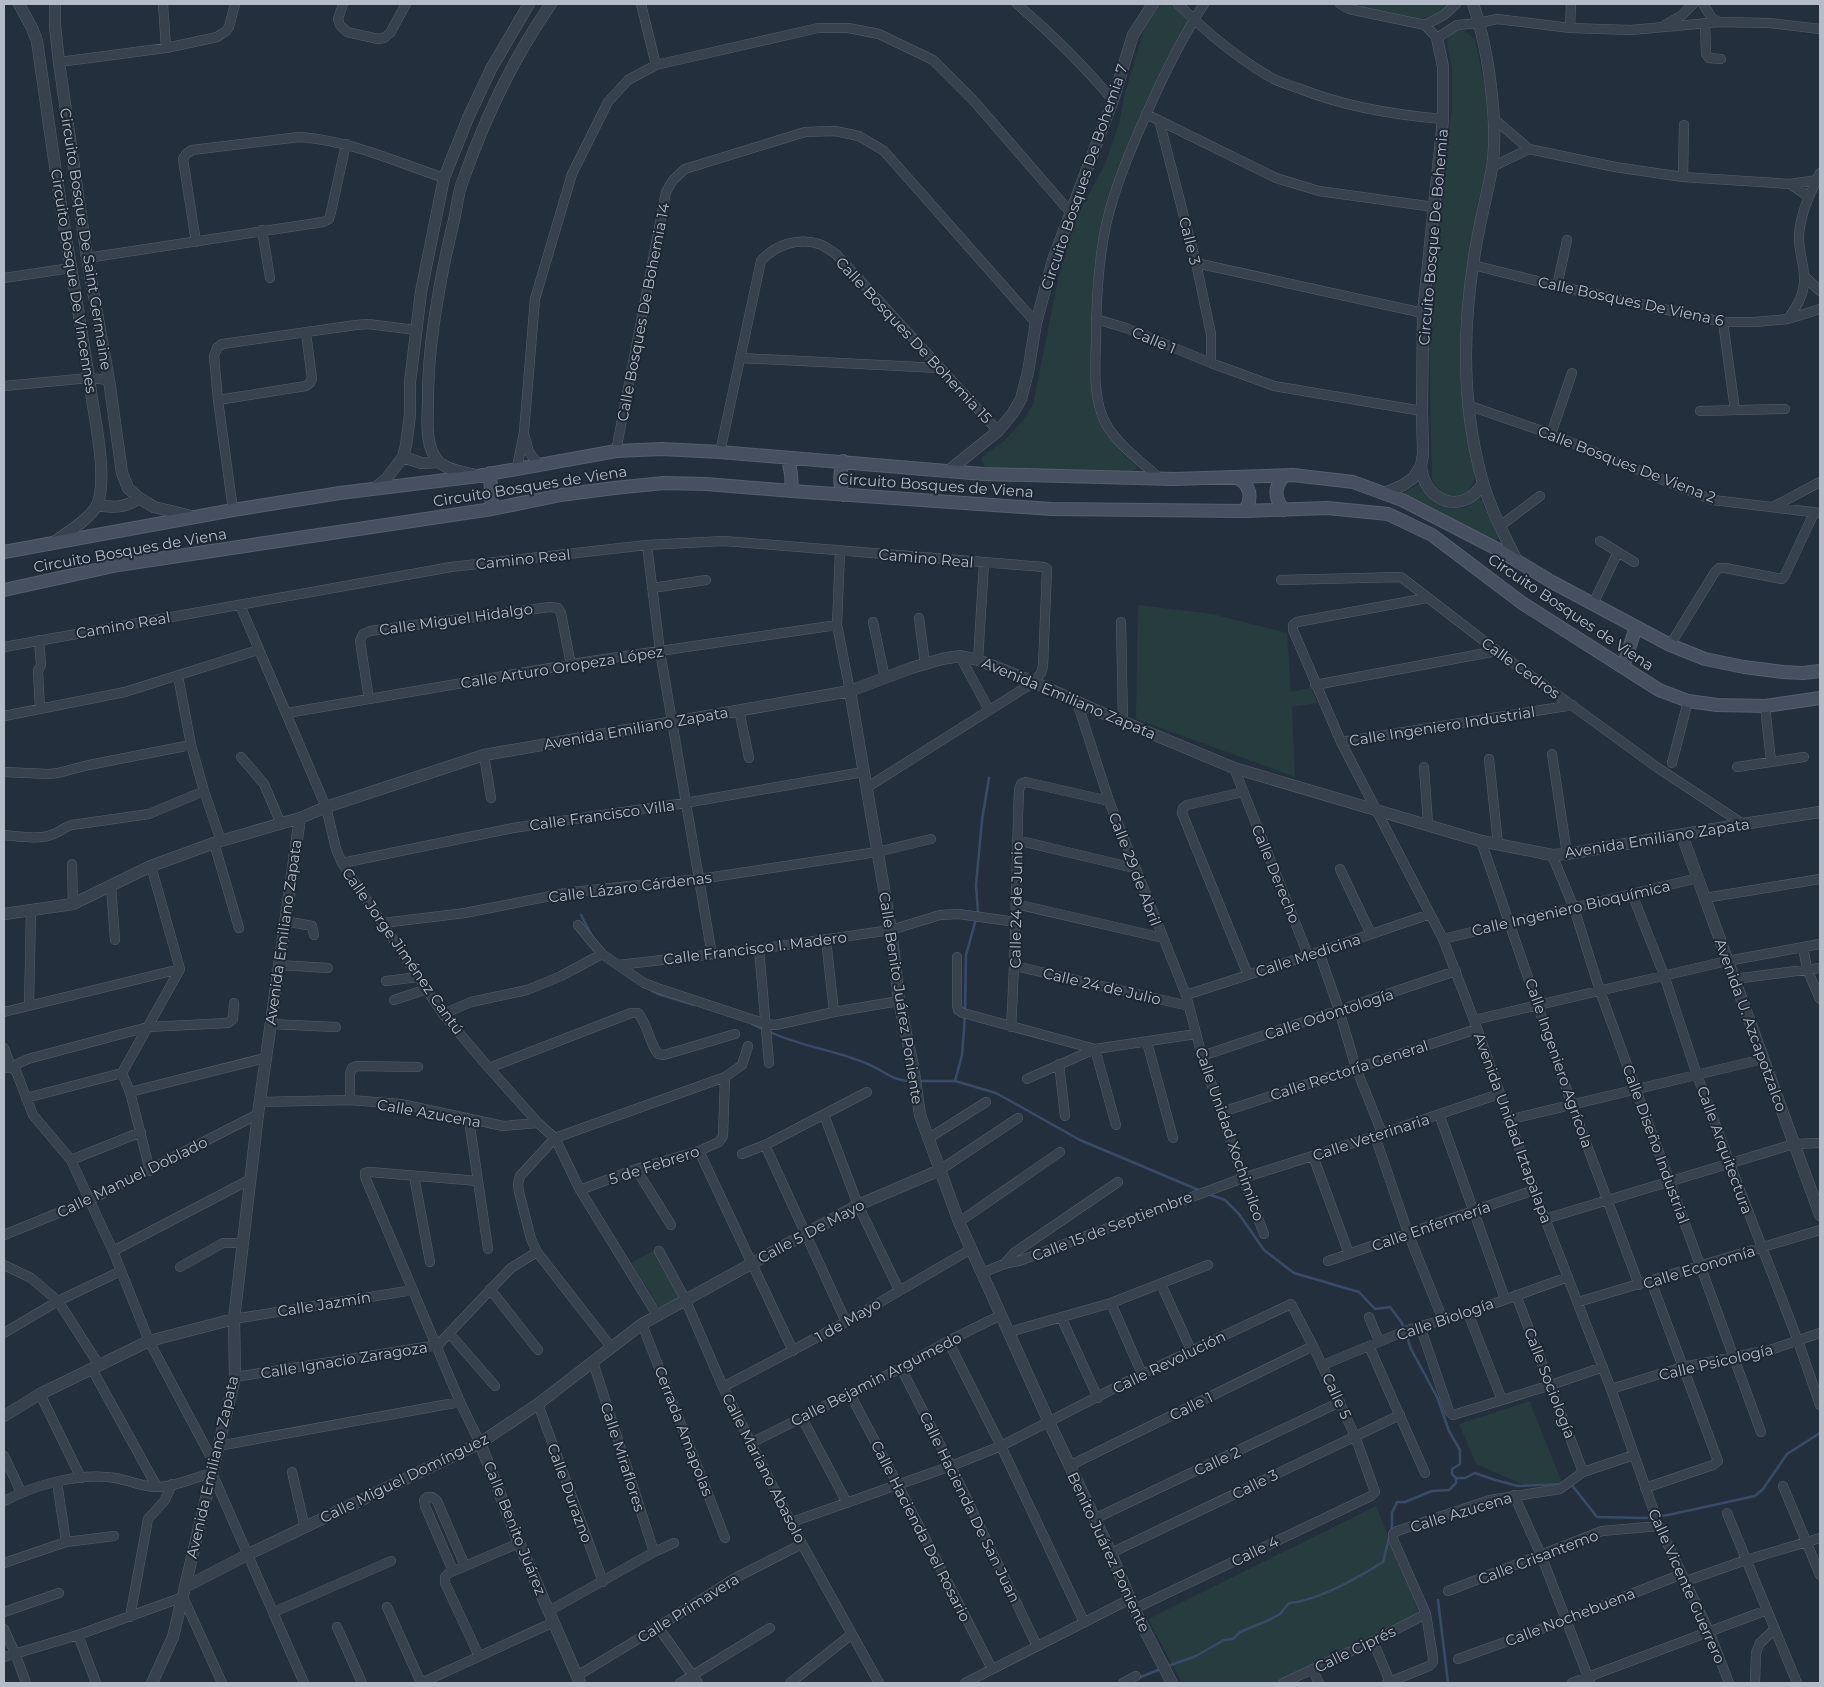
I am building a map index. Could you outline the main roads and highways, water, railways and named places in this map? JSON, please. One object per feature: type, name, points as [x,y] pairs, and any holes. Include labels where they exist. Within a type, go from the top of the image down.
[{"type":"main road","name":"Circuito Bosques de Viena","points":[[4,552],[233,510],[374,488],[484,474],[616,451],[662,449],[720,452],[843,461],[947,472],[1174,479],[1284,476],[1353,482],[1385,493],[1497,549],[1518,563],[1670,645],[1705,658],[1744,668],[1803,673],[1820,671]]},
{"type":"main road","points":[[788,458],[792,491]]},
{"type":"main road","points":[[843,461],[840,470],[840,486],[843,494]]},
{"type":"main road","points":[[484,474],[492,509]]},
{"type":"main road","points":[[1284,476],[1276,489],[1276,497],[1284,510]]},
{"type":"main road","points":[[1235,477],[1245,484],[1250,494],[1248,506],[1244,511]]},
{"type":"main road","name":"Circuito Bosques de Viena","points":[[4,590],[118,566],[492,509],[570,494],[664,483],[715,484],[1051,509],[1244,511],[1327,508],[1388,514],[1432,535],[1522,603],[1659,690],[1688,701],[1717,705],[1766,706],[1820,698]]},
{"type":"main road","points":[[1623,667],[1636,627]]},
{"type":"waterway","points":[[965,1011],[966,955],[978,912],[976,885],[982,820],[989,778]]},
{"type":"waterway","points":[[581,915],[593,938]]},
{"type":"waterway","points":[[652,991],[694,1005]]},
{"type":"waterway","points":[[955,1081],[962,1055],[965,1016]]},
{"type":"waterway","points":[[752,1024],[763,1029]]},
{"type":"waterway","points":[[768,1031],[793,1041],[858,1060],[895,1078],[912,1081]]},
{"type":"waterway","points":[[918,1081],[955,1081],[996,1093],[1080,1140],[1201,1191]]},
{"type":"waterway","points":[[1208,1194],[1225,1200],[1239,1214],[1264,1250],[1294,1273],[1359,1292],[1375,1309],[1390,1307],[1402,1323],[1411,1349],[1437,1397],[1449,1431],[1460,1450],[1460,1464],[1452,1469],[1452,1474],[1456,1478],[1465,1478],[1475,1473],[1518,1486],[1561,1484]]},
{"type":"waterway","points":[[1571,1484],[1597,1517],[1646,1518],[1668,1515],[1755,1496],[1763,1489],[1787,1454],[1820,1433]]},
{"type":"waterway","points":[[1168,1666],[1196,1656],[1224,1640],[1233,1639],[1240,1632],[1280,1614],[1289,1603],[1313,1598],[1325,1593],[1383,1562],[1392,1526],[1392,1513],[1397,1502],[1405,1502],[1432,1491],[1449,1490],[1456,1483],[1456,1478]]},
{"type":"waterway","points":[[1438,1600],[1448,1683]]},
{"type":"waterway","points":[[1138,1678],[1161,1669]]}]
